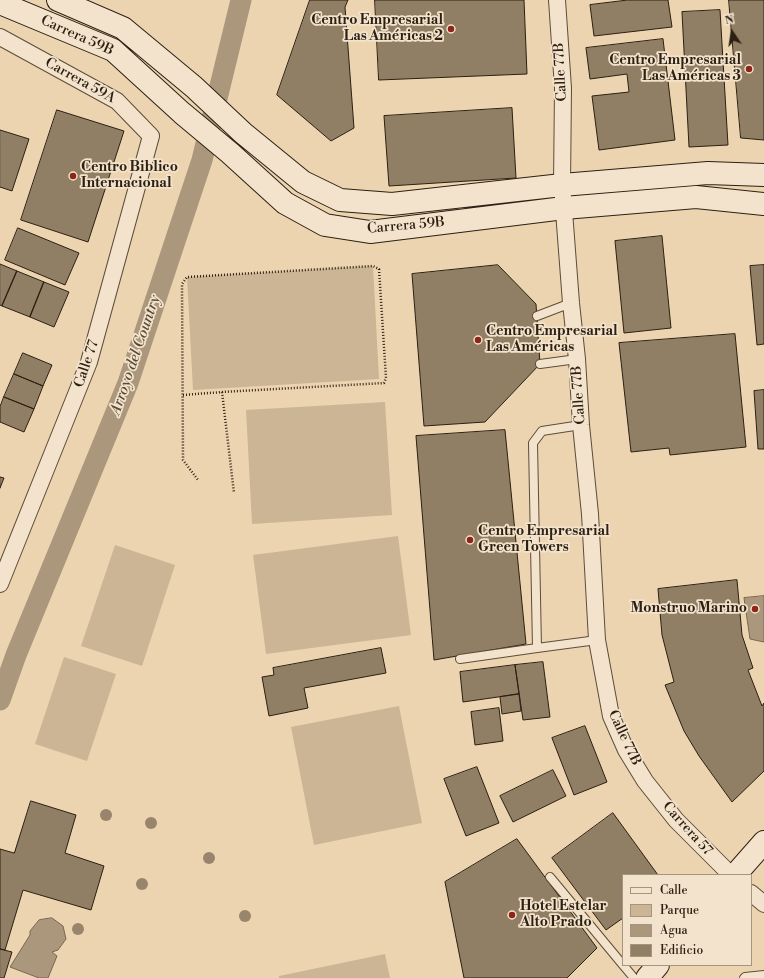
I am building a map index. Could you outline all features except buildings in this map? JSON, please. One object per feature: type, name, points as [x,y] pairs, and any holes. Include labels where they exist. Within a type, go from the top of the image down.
[{"type":"street","name":"Carrera 59B","points":[[58,0],[123,28],[194,86],[243,133],[304,182],[340,200],[392,204],[562,185],[708,173],[764,175]]},
{"type":"street","name":"Calle 77B","points":[[557,0],[563,88],[562,185],[577,359],[581,425],[590,514],[597,640],[611,716],[626,750],[645,781]]},
{"type":"street","name":"Carrera 59B","points":[[0,3],[113,50],[182,113],[230,153],[285,203],[325,225],[370,232],[564,208],[696,198],[764,204]]},
{"type":"street","name":"Carrera 59A","points":[[0,37],[117,101],[151,136]]},
{"type":"street","name":"Calle 77","points":[[0,584],[89,362],[151,136]]},
{"type":"street","name":"Carrera 57","points":[[645,781],[676,820],[730,874]]},
{"type":"street","points":[[736,874],[764,842]]},
{"type":"street","points":[[752,894],[764,904]]},
{"type":"lane","points":[[537,316],[571,303]]},
{"type":"lane","points":[[540,364],[577,359]]},
{"type":"lane","points":[[537,648],[533,443],[542,431],[581,425]]},
{"type":"lane","points":[[460,659],[597,640]]},
{"type":"lane","points":[[550,877],[622,964]]},
{"type":"lane","points":[[624,966],[634,978]]},
{"type":"lane","points":[[744,978],[764,975]]},
{"type":"path","points":[[183,395],[384,383],[386,378],[379,270],[373,266],[187,277],[182,284],[183,460],[198,480]]},
{"type":"path","points":[[222,392],[234,494]]},
{"type":"green space","points":[[373,266],[379,379],[193,390],[187,277]]},
{"type":"green space","points":[[385,402],[392,515],[252,524],[246,410]]},
{"type":"green space","points":[[398,536],[411,635],[266,654],[253,555]]},
{"type":"green space","points":[[115,545],[175,565],[142,666],[81,646]]},
{"type":"green space","points":[[64,657],[116,674],[87,761],[35,744]]},
{"type":"green space","points":[[399,706],[422,823],[314,845],[291,727]]},
{"type":"green space","points":[[385,954],[390,978],[279,978],[279,976]]},
{"type":"water","name":"Monstruo Marino","points":[[764,596],[764,642],[750,639],[744,598]]},
{"type":"water","points":[[52,918],[63,926],[66,939],[58,950],[52,952],[57,956],[48,978],[39,978],[10,967],[30,935],[30,931],[39,920]]},
{"type":"waterway","name":"Arroyo del Country","points":[[0,700],[16,655],[128,383],[202,160],[241,0]]},
{"type":"place","name":"Centro Empresarial Las Américas 2","points":[[451,29]]},
{"type":"place","name":"Centro Empresarial Las Américas 3","points":[[749,69]]},
{"type":"place","name":"Centro Biblico Internacional","points":[[73,176]]},
{"type":"place","name":"Centro Empresarial Las Américas","points":[[478,340]]},
{"type":"place","name":"Centro Empresarial Green Towers","points":[[470,540]]},
{"type":"place","name":"Monstruo Marino","points":[[755,609]]},
{"type":"place","name":"Hotel Estelar Alto Prado","points":[[512,915]]}]
